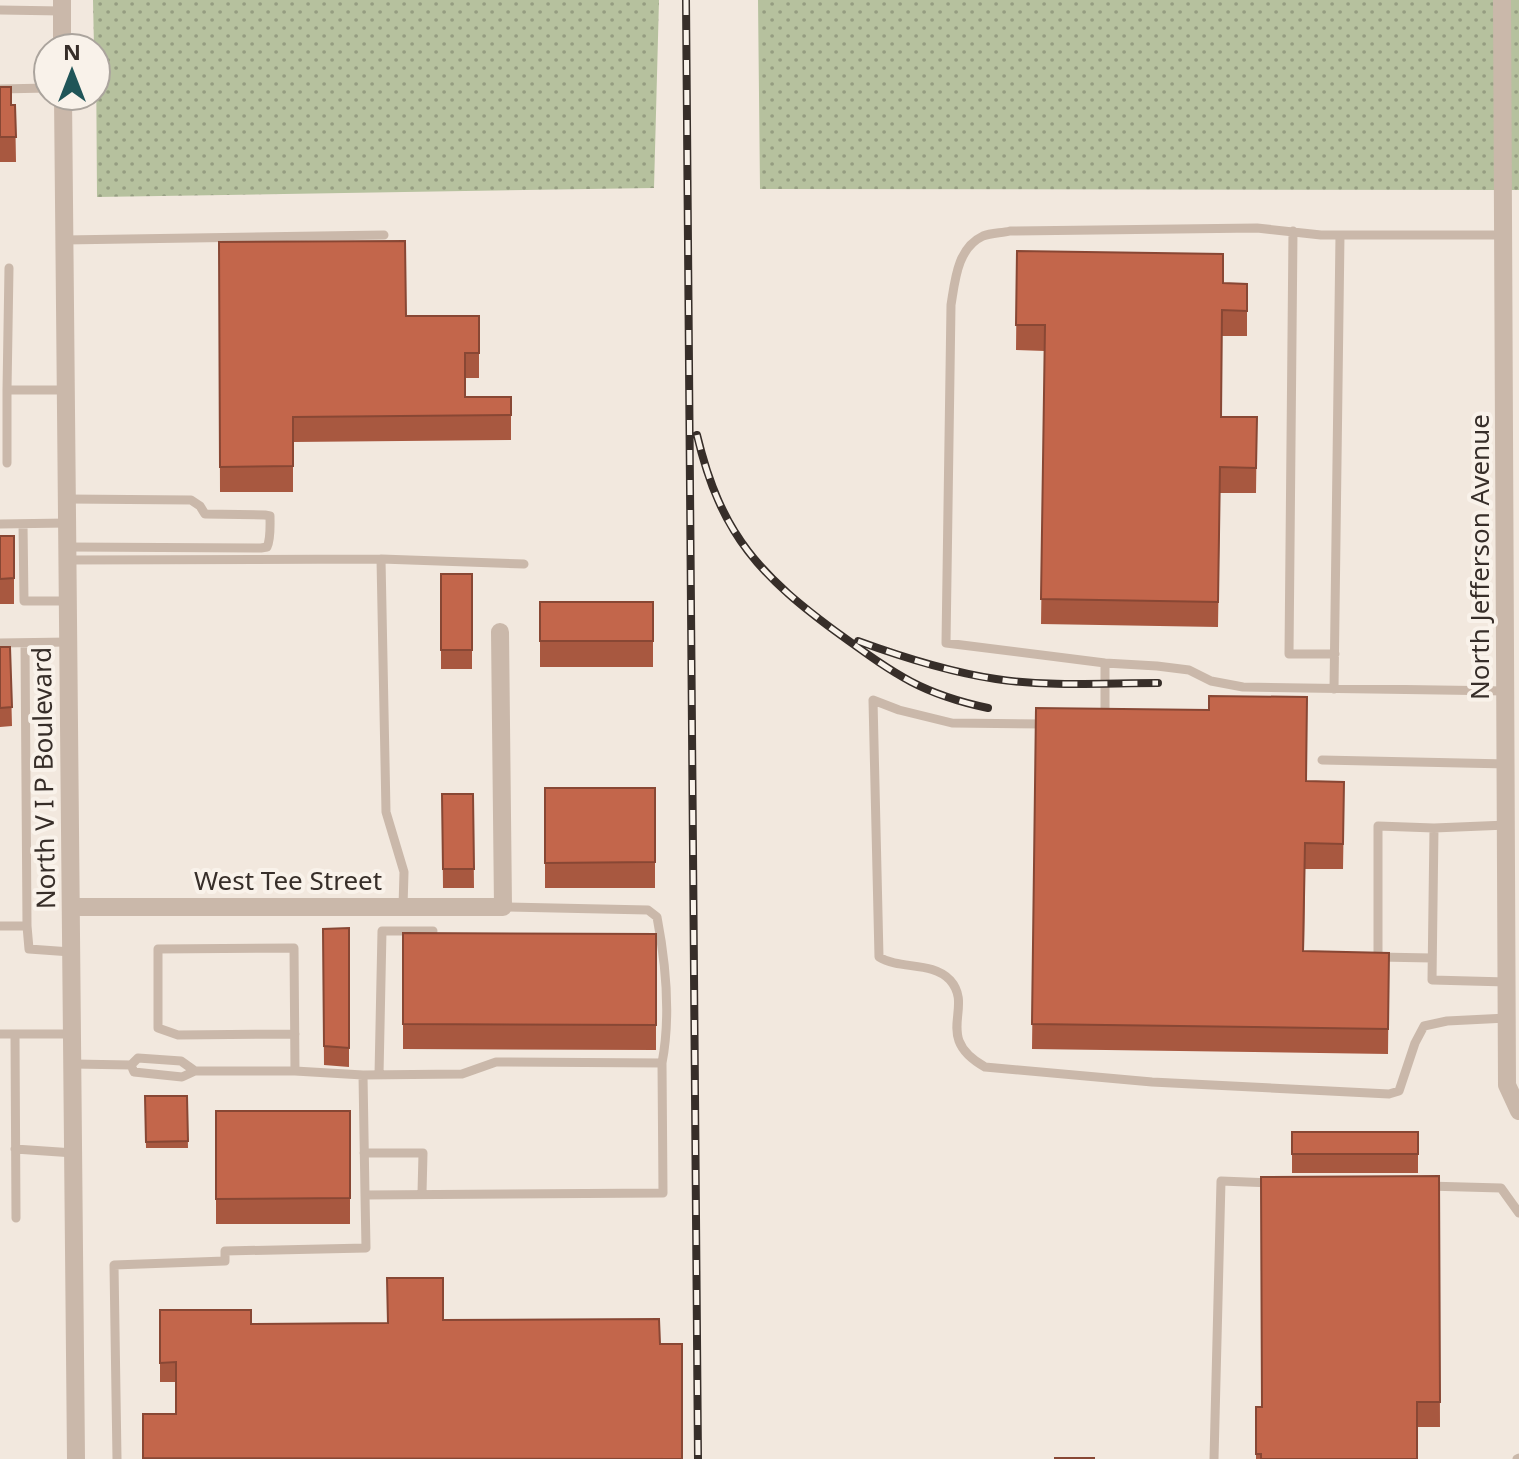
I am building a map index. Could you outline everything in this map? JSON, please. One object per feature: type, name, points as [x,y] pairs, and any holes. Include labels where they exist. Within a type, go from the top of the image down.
[{"type":"street","name":"North Jefferson Avenue","points":[[1502,0],[1508,764],[1507,1085],[1519,1111]]},
{"type":"street","points":[[62,6],[62,32]]},
{"type":"street","name":"North V I P Boulevard","points":[[63,112],[76,1459]]},
{"type":"street","points":[[500,632],[503,907]]},
{"type":"street","name":"West Tee Street","points":[[72,907],[503,907]]},
{"type":"lane","points":[[0,10],[62,6]]},
{"type":"lane","points":[[0,89],[32,88]]},
{"type":"lane","points":[[1504,235],[1340,235],[1257,228],[1010,231],[984,236],[966,250],[956,274],[951,305],[946,643],[1189,670],[1211,681],[1243,687],[1507,691]]},
{"type":"lane","points":[[1293,231],[1289,654],[1335,654]]},
{"type":"lane","points":[[64,240],[384,235]]},
{"type":"lane","points":[[1334,689],[1340,235]]},
{"type":"lane","points":[[7,463],[9,268]]},
{"type":"lane","points":[[7,390],[66,390]]},
{"type":"lane","points":[[67,499],[191,500],[205,514],[270,516],[267,547],[67,554]]},
{"type":"lane","points":[[0,524],[67,523]]},
{"type":"lane","points":[[23,524],[24,601],[68,601]]},
{"type":"lane","points":[[67,554],[524,564]]},
{"type":"lane","points":[[381,559],[386,812],[404,872],[403,907]]},
{"type":"lane","points":[[0,643],[69,642]]},
{"type":"lane","points":[[25,643],[29,949],[72,952]]},
{"type":"lane","points":[[1090,724],[1105,724],[1105,663]]},
{"type":"lane","points":[[1059,724],[952,723],[873,700],[879,957],[889,963],[940,972],[952,982],[958,999],[956,1034],[961,1049],[970,1058],[985,1067],[1152,1082],[1292,1087],[1357,1095],[1389,1094],[1399,1091],[1424,1026],[1447,1021],[1507,1018]]},
{"type":"lane","points":[[1322,760],[1508,764]]},
{"type":"lane","points":[[1432,958],[1378,957],[1378,826],[1434,828],[1507,825]]},
{"type":"lane","points":[[1434,828],[1432,980],[1507,982]]},
{"type":"lane","points":[[365,1195],[663,1193],[662,1063],[667,1034],[657,917],[648,910],[503,907]]},
{"type":"lane","points":[[0,926],[27,926]]},
{"type":"lane","points":[[379,1075],[382,931],[433,931]]},
{"type":"lane","points":[[295,1034],[178,1035],[158,1028],[158,949],[294,948],[295,1034],[295,1071]]},
{"type":"lane","points":[[0,1034],[73,1034]]},
{"type":"lane","points":[[15,1034],[16,1218]]},
{"type":"lane","points":[[73,1064],[131,1065],[138,1058],[181,1061],[195,1071]]},
{"type":"lane","points":[[131,1065],[134,1072],[182,1077],[195,1071],[462,1074],[496,1062],[662,1063]]},
{"type":"lane","points":[[117,1459],[114,1265],[225,1261],[225,1251],[366,1248],[363,1075]]},
{"type":"lane","points":[[15,1149],[74,1153]]},
{"type":"lane","points":[[364,1153],[423,1153],[422,1193]]},
{"type":"lane","points":[[1214,1459],[1221,1181],[1279,1183]]},
{"type":"lane","points":[[1411,1186],[1501,1188],[1519,1213]]},
{"type":"green space","points":[[93,0],[659,0],[654,188],[97,197],[96,112],[112,112],[112,32],[94,32]]},
{"type":"green space","points":[[758,0],[1519,0],[1519,190],[760,189]]},
{"type":"building","points":[[0,87],[11,87],[16,137],[0,137]]},
{"type":"building","points":[[405,241],[406,316],[479,316],[479,353],[465,353],[465,397],[511,397],[511,415],[293,417],[293,466],[220,467],[219,242]]},
{"type":"building","points":[[1017,251],[1223,254],[1223,283],[1247,284],[1247,311],[1222,310],[1221,417],[1257,417],[1256,468],[1220,467],[1218,602],[1041,599],[1045,325],[1016,325]]},
{"type":"building","points":[[0,536],[14,536],[14,578],[0,579]]},
{"type":"building","points":[[441,574],[472,574],[472,650],[441,650]]},
{"type":"building","points":[[540,602],[653,602],[653,641],[540,641]]},
{"type":"building","points":[[0,647],[10,647],[12,707],[0,708]]},
{"type":"building","points":[[1209,696],[1307,697],[1306,781],[1344,782],[1343,844],[1305,843],[1303,951],[1389,953],[1388,1029],[1032,1024],[1036,708],[1209,710]]},
{"type":"building","points":[[545,788],[655,788],[655,862],[545,863]]},
{"type":"building","points":[[442,794],[473,794],[474,869],[443,869]]},
{"type":"building","points":[[349,928],[349,1048],[324,1046],[323,929]]},
{"type":"building","points":[[403,933],[656,934],[656,1025],[403,1024]]},
{"type":"building","points":[[145,1096],[187,1096],[188,1141],[146,1142]]},
{"type":"building","points":[[216,1111],[350,1111],[350,1198],[216,1199]]},
{"type":"building","points":[[1292,1132],[1418,1132],[1418,1154],[1292,1154]]},
{"type":"building","points":[[1439,1176],[1440,1402],[1417,1402],[1417,1459],[1261,1459],[1261,1454],[1256,1454],[1256,1407],[1262,1407],[1261,1177]]},
{"type":"building","points":[[387,1278],[443,1278],[443,1320],[659,1319],[660,1344],[682,1344],[682,1459],[143,1458],[143,1414],[176,1414],[176,1362],[160,1363],[160,1310],[251,1310],[251,1324],[388,1323]]},
{"type":"railway","points":[[686,0],[698,1459]]},
{"type":"railway","points":[[697,435],[718,501],[732,527],[748,551],[789,594],[861,650],[910,681],[945,696],[988,708]]},
{"type":"railway","points":[[858,641],[926,663],[996,679],[1056,684],[1158,683]]}]
